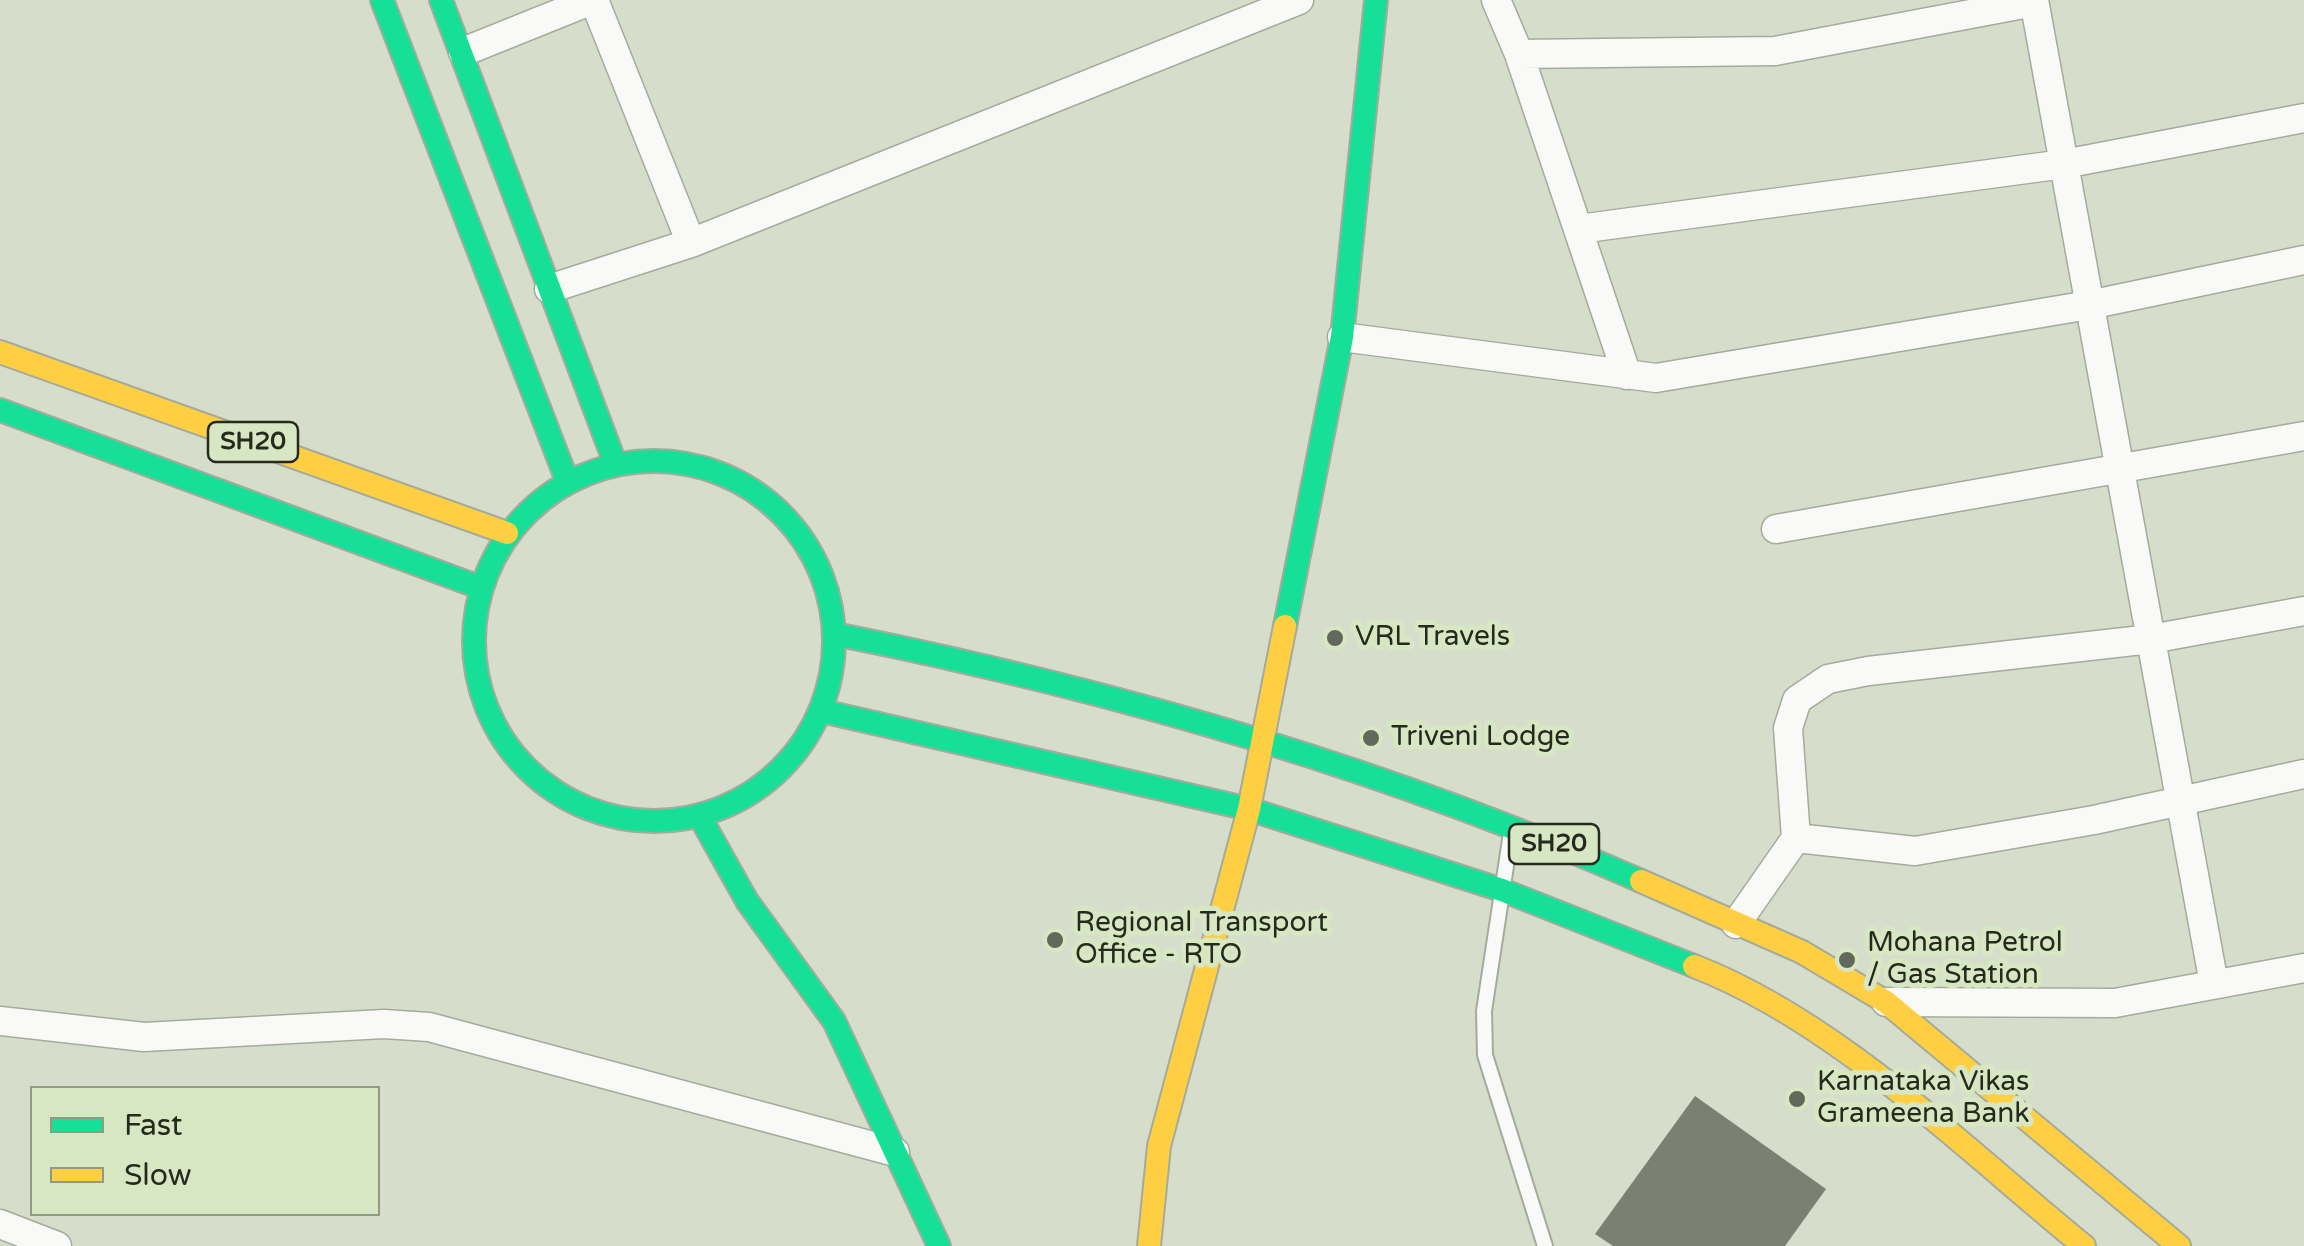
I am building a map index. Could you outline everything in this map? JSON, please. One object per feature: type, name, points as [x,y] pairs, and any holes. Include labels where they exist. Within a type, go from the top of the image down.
[{"type":"main road","points":[[382,0],[568,484]]},
{"type":"main road","points":[[442,0],[615,462]]},
{"type":"main road","points":[[1149,1246],[1159,1146],[1249,810],[1342,337],[1376,0]]},
{"type":"main road","name":"SH20","points":[[0,352],[507,533]]},
{"type":"main road","name":"SH20","points":[[0,410],[479,587]]},
{"type":"main road","points":[[652,460],[698,466],[742,483],[779,510],[808,546],[827,588],[835,634],[822,710],[792,758],[750,795],[700,817],[622,820],[551,792],[498,736],[472,663],[479,587],[507,533],[550,492],[568,484],[615,462],[652,460]]},
{"type":"main road","name":"SH20","points":[[835,634],[976,662],[1264,741],[1511,832],[1561,846],[1802,952],[1886,1002],[2179,1246]]},
{"type":"main road","name":"SH20","points":[[822,710],[1249,810],[1502,890],[1744,985],[1812,1025],[2084,1246]]},
{"type":"main road","points":[[700,817],[747,902],[834,1021],[939,1246]]},
{"type":"street","points":[[463,52],[593,0],[691,244]]},
{"type":"street","points":[[550,289],[691,244],[1298,0]]},
{"type":"street","points":[[1496,0],[1519,54],[1627,376]]},
{"type":"street","points":[[1519,54],[1775,51],[2034,1],[2214,984]]},
{"type":"street","points":[[1579,229],[2064,164],[2304,118]]},
{"type":"street","points":[[1342,337],[1656,378],[2090,306],[2304,260]]},
{"type":"street","points":[[1776,530],[2304,436]]},
{"type":"street","points":[[1736,924],[1796,838],[1788,728],[1797,700],[1828,679],[2151,639],[2304,611]]},
{"type":"street","points":[[1796,838],[1915,850],[2180,802],[2304,774]]},
{"type":"street","points":[[1886,1002],[2115,1003],[2304,968]]},
{"type":"street","points":[[0,1022],[144,1036],[384,1024],[429,1027],[895,1152]]},
{"type":"street","points":[[0,1224],[57,1246]]},
{"type":"lane","points":[[1511,832],[1484,1011],[1485,1055],[1544,1246]]},
{"type":"building","points":[[1695,1096],[1826,1189],[1785,1246],[1613,1246],[1595,1234]]},
{"type":"traffic: fast","points":[[382,0],[568,483]]},
{"type":"traffic: fast","points":[[441,0],[615,463]]},
{"type":"traffic: fast","points":[[1285,626],[1342,337],[1376,0]]},
{"type":"traffic: fast","points":[[0,410],[479,587]]},
{"type":"traffic: fast","points":[[654,461],[689,465],[723,475],[754,491],[781,514],[804,541],[820,572],[830,606],[834,641],[830,676],[820,710],[804,741],[781,768],[754,791],[723,807],[689,817],[654,821],[619,817],[585,807],[554,791],[527,768],[504,741],[488,710],[478,676],[474,641],[478,606],[488,572],[504,541],[527,514],[554,491],[585,475],[619,465],[654,461]]},
{"type":"traffic: fast","points":[[835,634],[1041,680],[1245,736],[1445,802],[1641,881]]},
{"type":"traffic: fast","points":[[822,711],[1249,809],[1502,890],[1694,966]]},
{"type":"traffic: fast","points":[[700,817],[747,901],[834,1021],[939,1246]]},
{"type":"traffic: slow","points":[[0,352],[507,533]]},
{"type":"traffic: slow","points":[[1149,1246],[1159,1146],[1249,809],[1285,626]]},
{"type":"traffic: slow","points":[[1641,881],[1802,952],[1886,1002],[2179,1246]]},
{"type":"traffic: slow","points":[[1694,966],[1747,990],[1849,1053],[2084,1246]]},
{"type":"place","name":"VRL Travels","points":[[1335,638]]},
{"type":"place","name":"Triveni Lodge","points":[[1371,738]]},
{"type":"place","name":"Regional Transport Office - RTO","points":[[1055,940]]},
{"type":"place","name":"Mohana Petrol / Gas Station","points":[[1847,960]]},
{"type":"place","name":"Karnataka Vikas Grameena Bank","points":[[1797,1099]]}]
